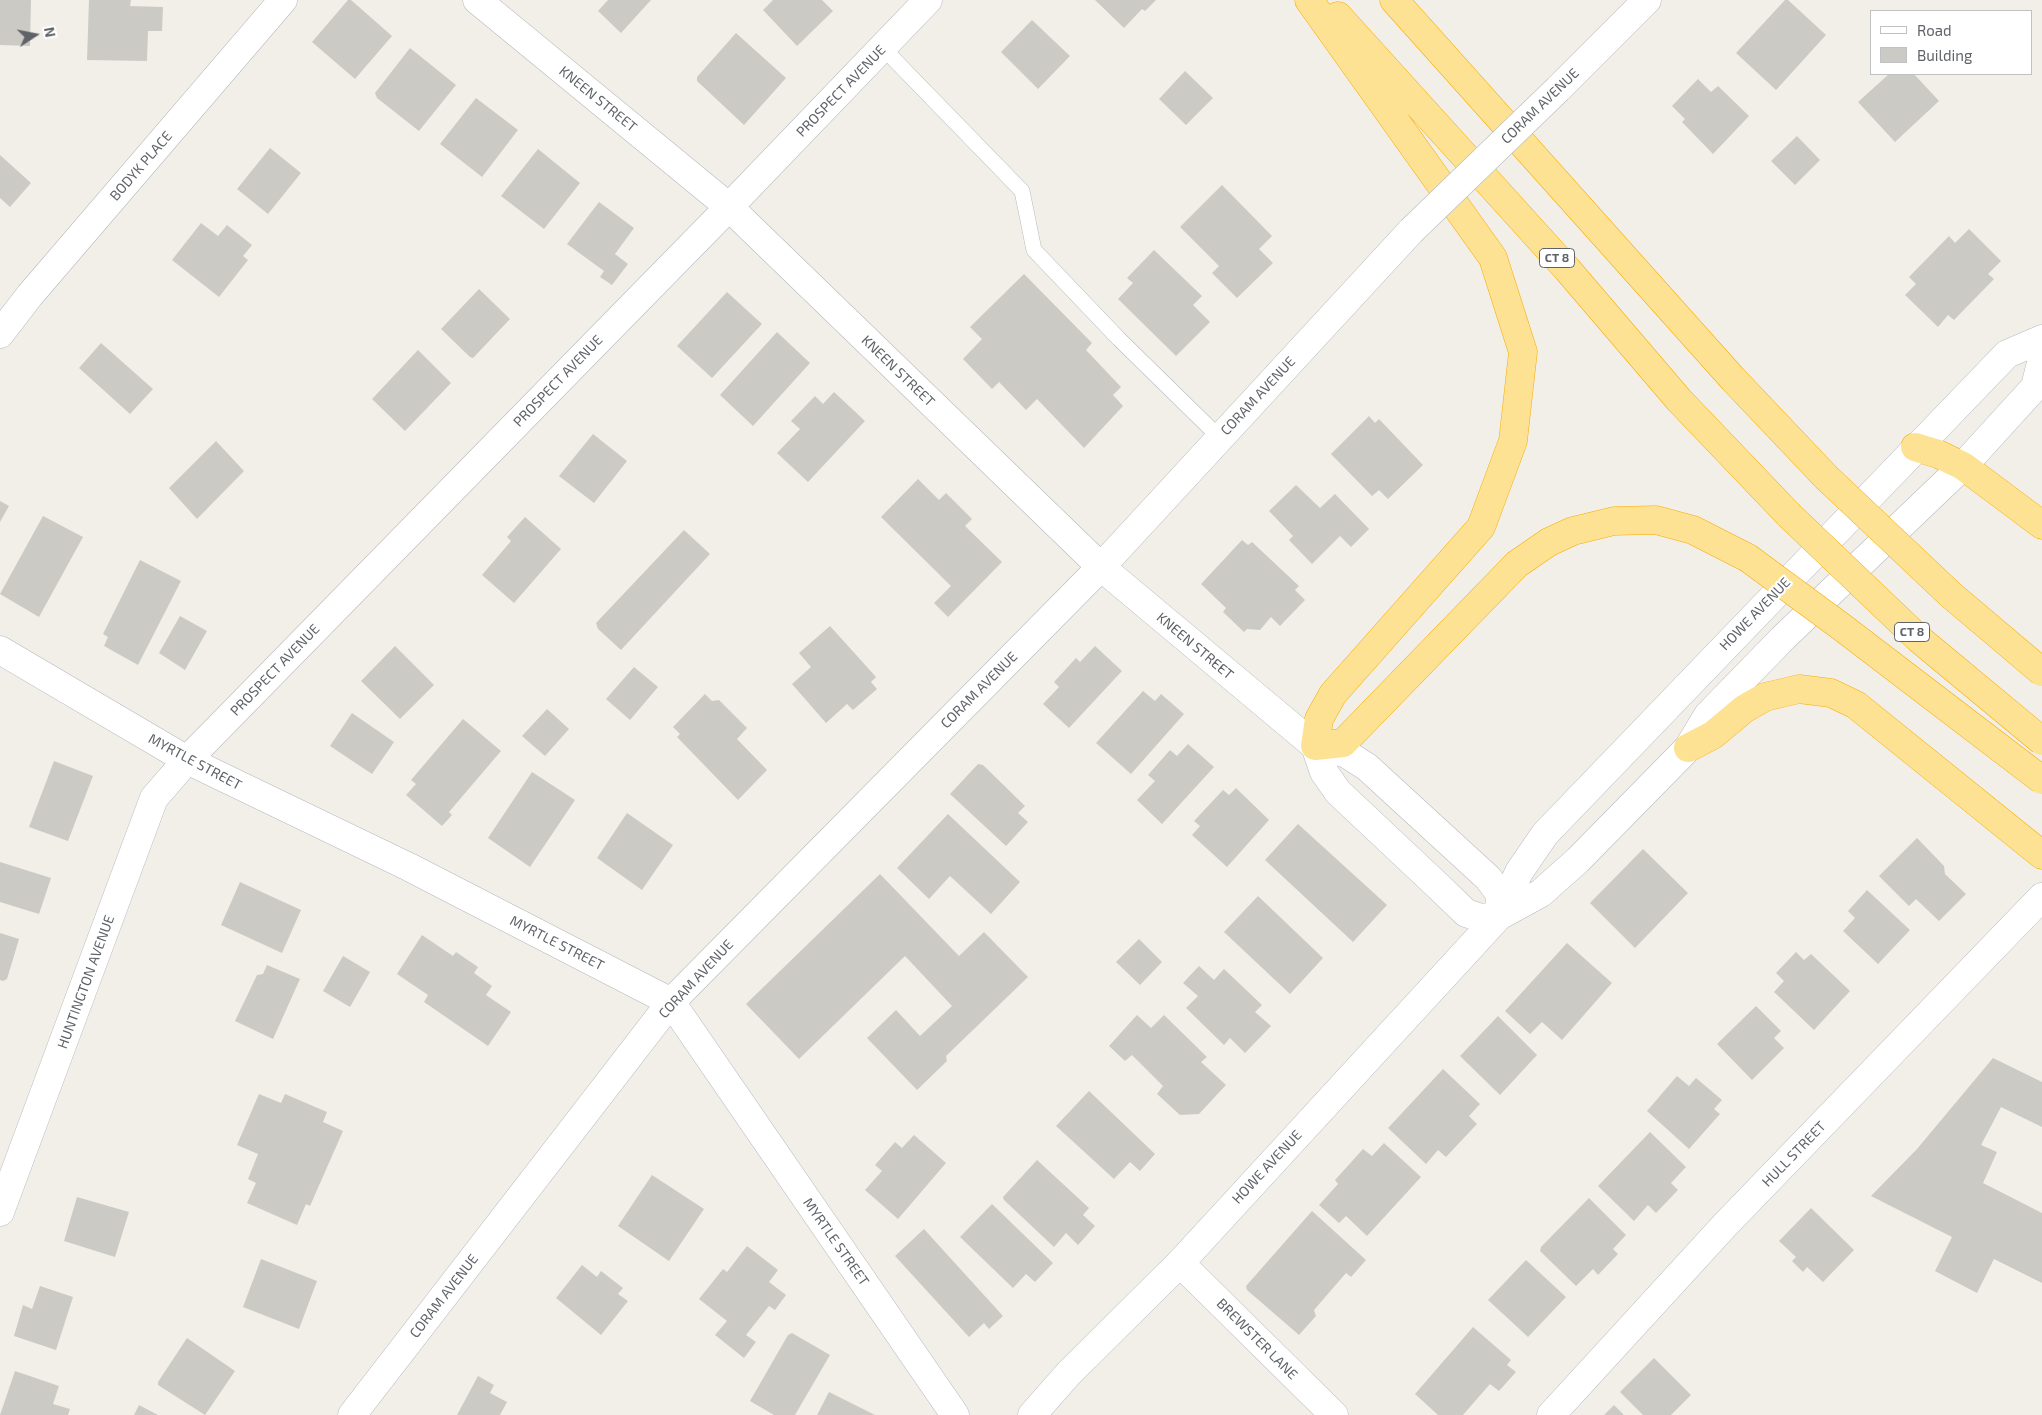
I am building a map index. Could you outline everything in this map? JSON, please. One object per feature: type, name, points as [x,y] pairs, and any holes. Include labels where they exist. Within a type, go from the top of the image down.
[{"type":"highway","points":[[1309,0],[1493,258],[1522,352],[1513,441],[1481,527],[1333,694],[1319,719],[1314,746],[1343,744],[1494,586],[1528,555],[1557,538],[1586,527],[1614,521],[1656,520],[1692,530],[1748,558],[2042,780]]},
{"type":"highway","name":"CT 8","points":[[1324,0],[1567,269],[1680,400],[1789,515],[1919,639],[2042,741]]},
{"type":"highway","points":[[1394,0],[1733,378],[1826,477],[1951,595],[2042,672]]},
{"type":"highway","points":[[1915,447],[1938,454],[1963,466],[2042,525]]},
{"type":"highway","points":[[1688,748],[1713,734],[1744,709],[1765,697],[1791,690],[1807,689],[1831,693],[1856,706],[2042,855]]},
{"type":"street","name":"BODYK PLACE","points":[[0,334],[30,295],[284,0]]},
{"type":"street","name":"KNEEN STREET","points":[[477,0],[729,207],[1101,567],[1314,746],[1345,753],[1375,774],[1488,878],[1500,894],[1499,916],[1482,918],[1466,912],[1338,792],[1324,772],[1314,746]]},
{"type":"street","name":"PROSPECT AVENUE","points":[[186,760],[729,207],[928,0]]},
{"type":"street","name":"CORAM AVENUE","points":[[352,1415],[671,1002],[1101,567],[1411,231],[1648,0]]},
{"type":"street","name":"HOWE AVENUE","points":[[1032,1415],[1069,1373],[1180,1263],[1499,916],[1519,872],[1545,834],[2006,354],[2042,340]]},
{"type":"street","name":"HOWE AVENUE","points":[[1499,916],[1541,893],[1578,860],[1688,748],[1708,715],[1783,638],[1963,466],[2035,387],[2042,358]]},
{"type":"street","name":"MYRTLE STREET","points":[[0,650],[186,760],[409,867],[671,1002],[955,1415]]},
{"type":"street","name":"HUNTINGTON AVENUE","points":[[0,1212],[154,798],[186,760]]},
{"type":"street","name":"HULL STREET","points":[[1551,1415],[1725,1225],[2042,897]]},
{"type":"street","name":"BREWSTER LANE","points":[[1180,1263],[1334,1415]]},
{"type":"lane","points":[[883,48],[1022,191],[1034,250],[1119,339],[1220,438]]},
{"type":"building","points":[[0,0],[31,0],[30,46],[0,45]]},
{"type":"building","points":[[89,0],[131,0],[130,6],[163,7],[162,31],[148,31],[147,61],[87,60]]},
{"type":"building","points":[[348,0],[351,0],[392,36],[355,79],[312,42]]},
{"type":"building","points":[[608,0],[651,0],[621,33],[598,11]]},
{"type":"building","points":[[773,0],[822,0],[833,11],[797,46],[763,10]]},
{"type":"building","points":[[1095,0],[1156,0],[1145,11],[1142,9],[1124,28]]},
{"type":"building","points":[[1785,0],[1788,0],[1826,35],[1776,90],[1736,53]]},
{"type":"building","points":[[1032,20],[1070,56],[1038,89],[1001,52]]},
{"type":"building","points":[[736,33],[786,78],[744,125],[697,81],[697,77]]},
{"type":"building","points":[[410,48],[456,85],[419,131],[377,98],[375,93]]},
{"type":"building","points":[[1185,71],[1213,98],[1186,125],[1159,99]]},
{"type":"building","points":[[1888,75],[1915,75],[1939,101],[1895,142],[1858,102]]},
{"type":"building","points":[[1698,79],[1711,92],[1718,86],[1749,116],[1713,154],[1682,122],[1685,119],[1672,106]]},
{"type":"building","points":[[476,98],[518,130],[482,177],[440,144]]},
{"type":"building","points":[[1797,136],[1820,160],[1795,185],[1771,161]]},
{"type":"building","points":[[270,148],[301,173],[268,214],[237,189]]},
{"type":"building","points":[[538,149],[580,183],[544,229],[501,196]]},
{"type":"building","points":[[0,155],[31,183],[10,207],[0,198]]},
{"type":"building","points":[[1222,185],[1272,236],[1259,249],[1273,263],[1237,298],[1212,273],[1219,266],[1180,227]]},
{"type":"building","points":[[599,202],[634,228],[615,254],[628,264],[612,285],[600,277],[604,271],[567,244]]},
{"type":"building","points":[[201,223],[218,236],[227,225],[252,245],[243,256],[248,260],[219,297],[172,260]]},
{"type":"building","points":[[1969,229],[2001,261],[1988,274],[1994,279],[1954,320],[1948,315],[1938,327],[1905,295],[1916,284],[1909,277],[1949,236],[1955,243]]},
{"type":"building","points":[[1154,250],[1202,296],[1193,305],[1210,322],[1176,356],[1118,299],[1133,283],[1127,278]]},
{"type":"building","points":[[1024,274],[1092,343],[1086,350],[1121,387],[1113,395],[1123,406],[1084,448],[1037,399],[1026,410],[999,382],[992,389],[963,359],[982,339],[970,327]]},
{"type":"building","points":[[479,289],[510,319],[473,358],[441,329]]},
{"type":"building","points":[[727,292],[762,324],[712,378],[677,346]]},
{"type":"building","points":[[777,332],[810,363],[753,426],[720,395]]},
{"type":"building","points":[[101,343],[153,389],[130,414],[79,368]]},
{"type":"building","points":[[418,350],[451,383],[405,431],[372,399]]},
{"type":"building","points":[[834,392],[865,421],[808,482],[777,453],[800,429],[791,421],[815,396],[823,404]]},
{"type":"building","points":[[1369,416],[1375,423],[1379,419],[1423,465],[1388,499],[1379,490],[1372,496],[1331,454]]},
{"type":"building","points":[[593,434],[627,461],[594,503],[559,476]]},
{"type":"building","points":[[216,441],[244,471],[197,519],[169,488]]},
{"type":"building","points":[[918,479],[939,500],[946,493],[972,519],[965,526],[1002,562],[948,617],[934,603],[951,586],[881,517]]},
{"type":"building","points":[[1296,485],[1320,508],[1335,494],[1369,529],[1351,547],[1340,536],[1312,564],[1289,540],[1293,536],[1269,511]]},
{"type":"building","points":[[0,501],[9,506],[0,522]]},
{"type":"building","points":[[43,516],[83,537],[39,617],[0,594]]},
{"type":"building","points":[[525,517],[561,549],[514,603],[482,575],[511,541],[507,537]]},
{"type":"building","points":[[684,530],[710,554],[621,650],[598,629],[596,623]]},
{"type":"building","points":[[1242,540],[1248,545],[1252,542],[1299,586],[1295,590],[1305,600],[1280,626],[1271,617],[1260,630],[1247,629],[1244,632],[1223,612],[1226,608],[1201,584]]},
{"type":"building","points":[[140,560],[181,581],[138,665],[104,646],[108,637],[103,634]]},
{"type":"building","points":[[180,616],[207,631],[185,670],[159,653]]},
{"type":"building","points":[[830,626],[876,677],[871,682],[877,689],[853,710],[847,704],[826,723],[792,684],[811,667],[799,653]]},
{"type":"building","points":[[395,646],[434,685],[400,719],[361,681]]},
{"type":"building","points":[[1095,646],[1122,671],[1069,728],[1043,704],[1059,687],[1054,682],[1076,658],[1080,662]]},
{"type":"building","points":[[634,667],[658,687],[630,720],[606,699]]},
{"type":"building","points":[[1143,691],[1155,701],[1161,694],[1184,714],[1131,774],[1096,743]]},
{"type":"building","points":[[705,694],[712,701],[719,700],[747,728],[737,739],[767,770],[738,800],[677,737],[680,734],[673,727]]},
{"type":"building","points":[[547,709],[569,729],[545,756],[522,736]]},
{"type":"building","points":[[352,713],[394,742],[372,774],[330,746]]},
{"type":"building","points":[[463,719],[501,751],[449,812],[452,815],[442,826],[406,795],[416,784],[411,780]]},
{"type":"building","points":[[1188,744],[1214,767],[1162,824],[1137,800],[1155,781],[1148,775],[1170,750],[1177,756]]},
{"type":"building","points":[[54,761],[93,776],[68,841],[29,827]]},
{"type":"building","points":[[978,764],[983,765],[1025,806],[1018,813],[1028,822],[1006,846],[950,794]]},
{"type":"building","points":[[532,772],[575,800],[530,867],[488,838]]},
{"type":"building","points":[[1236,788],[1269,820],[1227,867],[1192,835],[1200,826],[1194,821],[1223,790],[1229,795]]},
{"type":"building","points":[[627,813],[673,845],[642,890],[597,858]]},
{"type":"building","points":[[948,814],[1020,882],[991,914],[950,876],[929,899],[897,868]]},
{"type":"building","points":[[1298,824],[1387,905],[1353,942],[1265,860]]},
{"type":"building","points":[[1917,838],[1944,866],[1945,874],[1966,894],[1939,921],[1916,899],[1909,906],[1879,876]]},
{"type":"building","points":[[1643,849],[1688,893],[1635,948],[1590,903]]},
{"type":"building","points":[[0,862],[51,878],[39,914],[0,902]]},
{"type":"building","points":[[880,874],[959,956],[984,932],[1028,977],[946,1056],[947,1061],[917,1090],[867,1038],[896,1010],[920,1036],[952,1006],[905,956],[799,1059],[746,1004]]},
{"type":"building","points":[[240,882],[301,910],[282,953],[221,925]]},
{"type":"building","points":[[1867,890],[1910,930],[1878,964],[1843,931],[1855,918],[1848,911]]},
{"type":"building","points":[[1258,896],[1323,958],[1290,994],[1224,932]]},
{"type":"building","points":[[0,933],[19,939],[7,979],[3,981],[0,980]]},
{"type":"building","points":[[422,935],[453,956],[456,952],[478,967],[474,973],[492,986],[486,995],[511,1012],[488,1046],[424,1002],[428,995],[397,974]]},
{"type":"building","points":[[1139,939],[1162,962],[1140,985],[1116,962]]},
{"type":"building","points":[[1567,943],[1612,983],[1562,1040],[1542,1022],[1530,1034],[1505,1011]]},
{"type":"building","points":[[1796,952],[1804,960],[1811,954],[1850,991],[1814,1030],[1774,992],[1784,981],[1776,973]]},
{"type":"building","points":[[343,956],[370,972],[350,1007],[323,991]]},
{"type":"building","points":[[267,965],[300,979],[273,1039],[235,1021],[257,975],[263,974]]},
{"type":"building","points":[[1199,966],[1214,980],[1224,969],[1262,1005],[1255,1012],[1271,1026],[1245,1053],[1230,1038],[1224,1045],[1186,1008],[1198,996],[1183,983]]},
{"type":"building","points":[[1756,1006],[1781,1031],[1774,1038],[1784,1048],[1752,1080],[1717,1044]]},
{"type":"building","points":[[1137,1015],[1151,1028],[1164,1015],[1207,1057],[1201,1062],[1226,1085],[1199,1114],[1180,1115],[1157,1094],[1163,1086],[1132,1055],[1125,1061],[1109,1046]]},
{"type":"building","points":[[1498,1016],[1537,1055],[1500,1095],[1460,1056]]},
{"type":"building","points":[[1993,1058],[2042,1082],[2042,1127],[2001,1107],[1981,1145],[1997,1152],[1983,1183],[2042,1213],[2042,1283],[1994,1259],[1977,1293],[1935,1271],[1952,1237],[1871,1196],[1917,1149]]},
{"type":"building","points":[[1443,1069],[1480,1104],[1469,1116],[1477,1124],[1446,1157],[1438,1150],[1426,1164],[1388,1128]]},
{"type":"building","points":[[1677,1076],[1689,1086],[1696,1078],[1722,1100],[1714,1109],[1720,1114],[1689,1149],[1647,1111]]},
{"type":"building","points":[[1089,1091],[1155,1154],[1140,1171],[1130,1162],[1114,1179],[1056,1126]]},
{"type":"building","points":[[259,1094],[281,1103],[285,1094],[327,1112],[323,1122],[343,1131],[310,1206],[306,1204],[297,1225],[247,1203],[256,1183],[248,1179],[258,1154],[237,1145]]},
{"type":"building","points":[[1650,1132],[1686,1167],[1671,1183],[1678,1190],[1656,1213],[1648,1205],[1634,1221],[1598,1186]]},
{"type":"building","points":[[914,1135],[946,1163],[898,1219],[865,1190],[882,1171],[875,1165],[895,1142],[902,1148]]},
{"type":"building","points":[[1384,1143],[1421,1177],[1367,1236],[1346,1216],[1339,1223],[1319,1205],[1338,1184],[1335,1180],[1363,1149],[1372,1156]]},
{"type":"building","points":[[1037,1160],[1089,1208],[1083,1215],[1095,1226],[1078,1245],[1066,1233],[1054,1247],[1004,1200],[1003,1197]]},
{"type":"building","points":[[652,1175],[704,1209],[669,1261],[618,1226]]},
{"type":"building","points":[[77,1197],[129,1212],[115,1257],[64,1241]]},
{"type":"building","points":[[1589,1198],[1626,1235],[1613,1249],[1618,1254],[1598,1275],[1593,1269],[1576,1286],[1540,1251],[1541,1247]]},
{"type":"building","points":[[992,1204],[1053,1263],[1035,1282],[1026,1274],[1013,1288],[960,1237]]},
{"type":"building","points":[[1811,1208],[1854,1250],[1823,1282],[1807,1267],[1803,1272],[1792,1261],[1796,1257],[1779,1241]]},
{"type":"building","points":[[1312,1211],[1366,1260],[1351,1277],[1346,1273],[1314,1310],[1316,1316],[1299,1335],[1247,1290],[1246,1286]]},
{"type":"building","points":[[924,1229],[1003,1316],[989,1329],[984,1323],[969,1337],[895,1256]]},
{"type":"building","points":[[747,1246],[778,1270],[769,1282],[786,1295],[775,1310],[769,1306],[746,1335],[756,1342],[744,1358],[715,1335],[727,1321],[699,1299],[723,1269],[727,1272]]},
{"type":"building","points":[[261,1259],[317,1281],[299,1329],[243,1307]]},
{"type":"building","points":[[1526,1260],[1566,1297],[1528,1337],[1488,1300]]},
{"type":"building","points":[[582,1265],[597,1277],[601,1271],[623,1288],[618,1294],[628,1301],[601,1335],[556,1298]]},
{"type":"building","points":[[40,1286],[73,1297],[56,1350],[14,1336],[23,1305],[32,1309]]},
{"type":"building","points":[[1473,1327],[1511,1360],[1507,1365],[1516,1372],[1499,1391],[1490,1384],[1463,1415],[1438,1415],[1415,1394]]},
{"type":"building","points":[[792,1333],[830,1355],[795,1415],[774,1415],[750,1401],[788,1335]]},
{"type":"building","points":[[187,1338],[235,1371],[205,1415],[158,1385],[158,1382]]},
{"type":"building","points":[[1654,1358],[1691,1395],[1671,1415],[1643,1415],[1620,1392]]},
{"type":"building","points":[[15,1371],[59,1386],[53,1404],[70,1409],[68,1415],[0,1415]]},
{"type":"building","points":[[478,1376],[494,1385],[490,1393],[507,1402],[500,1415],[457,1415]]},
{"type":"building","points":[[829,1392],[875,1415],[817,1415]]},
{"type":"building","points":[[139,1405],[158,1415],[134,1415]]},
{"type":"building","points":[[1614,1405],[1624,1415],[1604,1415]]}]
